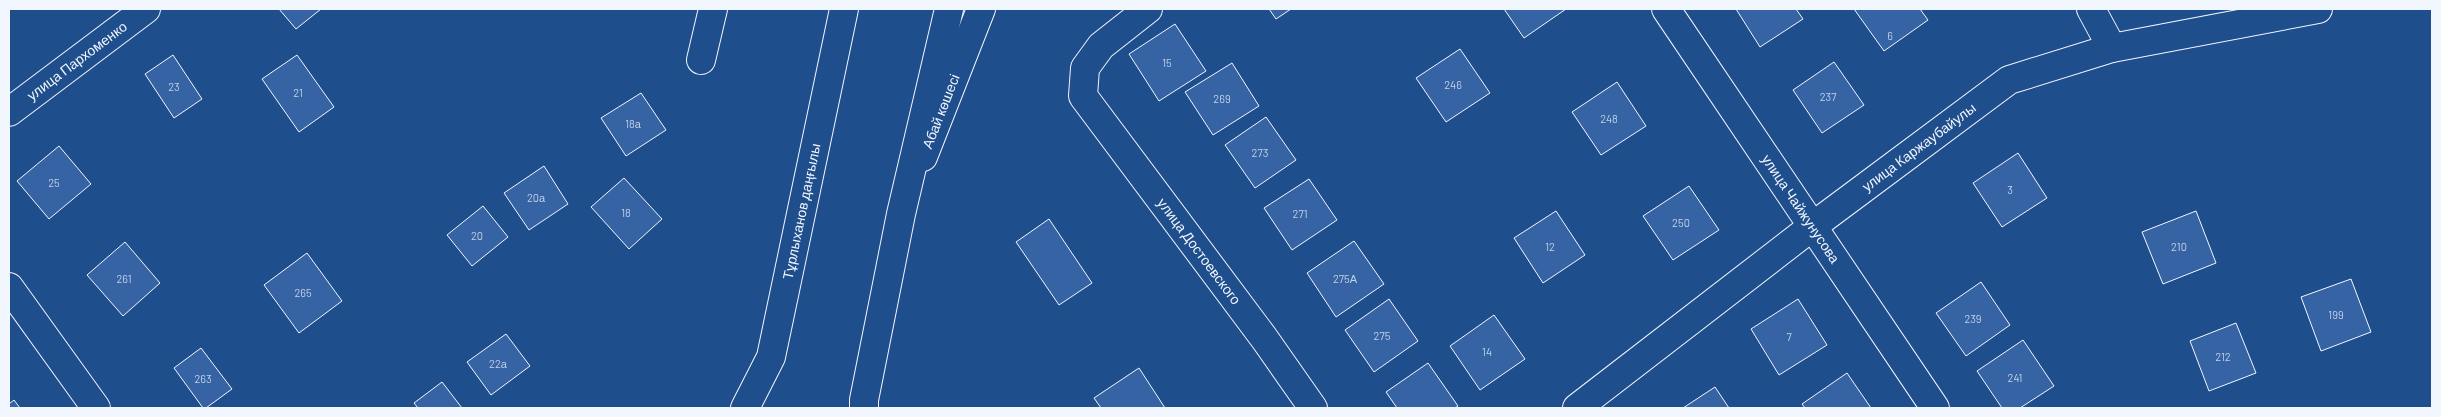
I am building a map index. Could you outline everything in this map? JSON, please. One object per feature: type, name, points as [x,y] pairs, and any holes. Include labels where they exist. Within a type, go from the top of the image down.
[{"type":"main road","name":"улица Пархоменко","points":[[9,112],[146,9]]},
{"type":"main road","points":[[701,60],[713,9]]},
{"type":"main road","name":"Тұрлыханов даңғылы","points":[[745,408],[772,357],[844,9]]},
{"type":"main road","points":[[864,408],[901,214],[949,9]]},
{"type":"main road","name":"Абай көшесі","points":[[901,214],[981,9]]},
{"type":"main road","name":"улица Достоевского","points":[[1148,9],[1101,46],[1085,68],[1083,96],[1264,338],[1313,408]]},
{"type":"main road","name":"улица Чайжунусова","points":[[1666,9],[1935,408]]},
{"type":"main road","points":[[2091,9],[2112,48]]},
{"type":"main road","name":"улица Каржаубайулы","points":[[1577,408],[1813,226],[2009,80],[2112,48],[2318,9]]},
{"type":"main road","points":[[9,287],[96,408]]},
{"type":"building","points":[[279,9],[321,9],[296,29]]},
{"type":"building","points":[[1269,9],[1291,9],[1276,19]]},
{"type":"building","points":[[1504,9],[1566,9],[1524,38]]},
{"type":"building","points":[[1736,9],[1796,9],[1803,19],[1760,47]]},
{"type":"building","points":[[1854,9],[1920,9],[1928,20],[1884,51]]},
{"type":"building","points":[[1175,24],[1206,71],[1159,101],[1129,54]]},
{"type":"building","points":[[1460,49],[1490,93],[1446,122],[1416,78]]},
{"type":"building","points":[[173,55],[202,99],[174,118],[145,74]]},
{"type":"building","points":[[297,55],[334,107],[299,132],[262,79]]},
{"type":"building","points":[[1834,62],[1864,105],[1822,133],[1793,90]]},
{"type":"building","points":[[1232,63],[1259,106],[1213,135],[1185,92]]},
{"type":"building","points":[[1617,82],[1646,126],[1601,155],[1572,112]]},
{"type":"building","points":[[641,93],[666,130],[626,156],[601,118]]},
{"type":"building","points":[[1266,117],[1296,160],[1255,188],[1225,145]]},
{"type":"building","points":[[59,146],[91,184],[49,219],[17,181]]},
{"type":"building","points":[[2018,153],[2047,198],[2002,227],[1973,183]]},
{"type":"building","points":[[544,166],[568,204],[529,230],[504,193]]},
{"type":"building","points":[[624,178],[662,219],[629,249],[591,207]]},
{"type":"building","points":[[1309,179],[1337,220],[1292,250],[1264,208]]},
{"type":"building","points":[[1689,186],[1719,230],[1673,260],[1643,216]]},
{"type":"building","points":[[483,206],[508,237],[472,266],[447,235]]},
{"type":"building","points":[[1556,211],[1585,255],[1543,283],[1514,238]]},
{"type":"building","points":[[2196,211],[2216,263],[2163,284],[2142,232]]},
{"type":"building","points":[[1049,219],[1092,283],[1059,305],[1016,242]]},
{"type":"building","points":[[1354,241],[1384,284],[1336,317],[1307,273]]},
{"type":"building","points":[[125,242],[160,283],[123,316],[87,275]]},
{"type":"building","points":[[307,253],[342,301],[299,333],[264,285]]},
{"type":"building","points":[[2351,279],[2371,332],[2321,351],[2301,297]]},
{"type":"building","points":[[1981,282],[2010,325],[1966,356],[1936,313]]},
{"type":"building","points":[[1389,299],[1418,341],[1374,372],[1345,330]]},
{"type":"building","points":[[1798,299],[1827,345],[1779,375],[1751,329]]},
{"type":"building","points":[[1494,315],[1525,359],[1480,390],[1450,346]]},
{"type":"building","points":[[2236,323],[2256,373],[2209,391],[2190,341]]},
{"type":"building","points":[[506,334],[530,366],[491,395],[467,362]]},
{"type":"building","points":[[2023,340],[2054,386],[2020,408],[2002,408],[1977,371]]},
{"type":"building","points":[[201,348],[232,389],[206,408],[203,408],[174,368]]},
{"type":"building","points":[[1428,363],[1458,406],[1455,408],[1397,408],[1386,392]]},
{"type":"building","points":[[1139,368],[1165,408],[1101,408],[1094,398]]},
{"type":"building","points":[[1847,373],[1871,408],[1805,408],[1802,404]]},
{"type":"building","points":[[442,382],[462,408],[418,408],[414,403]]},
{"type":"building","points":[[1715,387],[1729,408],[1683,408]]},
{"type":"building","points":[[14,400],[20,408],[9,408],[9,404]]}]
